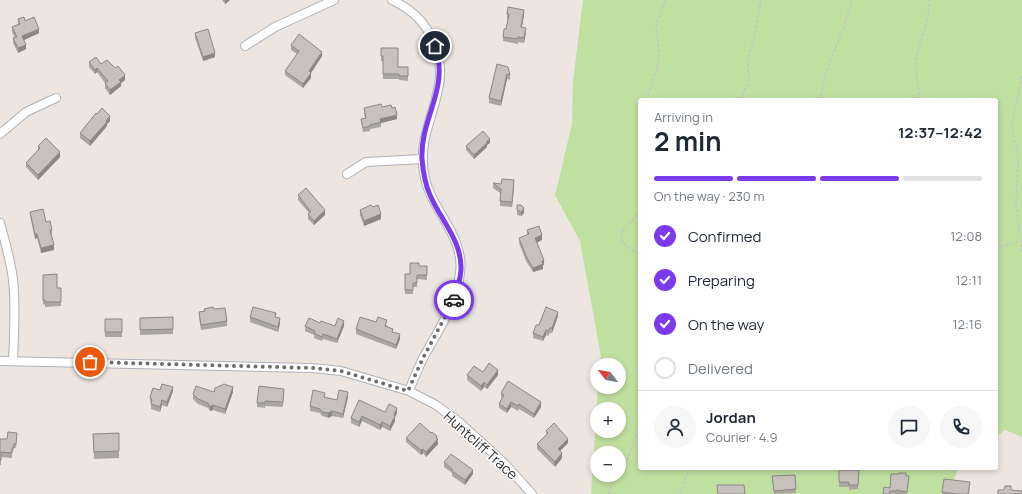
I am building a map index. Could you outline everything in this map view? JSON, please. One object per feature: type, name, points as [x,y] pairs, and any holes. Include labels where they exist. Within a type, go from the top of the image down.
[{"type":"street","points":[[245,46],[275,27],[334,0]]},
{"type":"street","points":[[392,0],[415,14],[424,23],[431,35],[438,55],[440,77],[426,131],[422,159],[425,178],[430,194],[457,244],[461,271],[454,301],[422,360],[408,391]]},
{"type":"street","points":[[0,134],[26,112],[56,98]]},
{"type":"street","points":[[347,174],[366,162],[422,159]]},
{"type":"street","points":[[0,223],[10,261],[15,298],[13,361]]},
{"type":"street","name":"Huntcliff Trace","points":[[0,361],[312,368],[341,371],[408,391],[436,405],[460,422],[506,464],[532,494]]},
{"type":"path","points":[[647,98],[657,69],[659,53],[656,24],[666,0]]},
{"type":"path","points":[[741,98],[748,82],[748,58],[753,43],[761,0]]},
{"type":"path","points":[[820,98],[827,69],[844,26],[852,0]]},
{"type":"path","points":[[919,98],[916,65],[918,51],[930,11],[929,0]]},
{"type":"path","points":[[1022,76],[1012,124],[1018,162],[1016,205],[1022,252]]},
{"type":"path","points":[[638,212],[633,221],[623,231],[622,235],[623,240],[628,247],[638,253]]},
{"type":"path","points":[[998,247],[1020,241]]},
{"type":"path","points":[[626,462],[638,431]]},
{"type":"path","points":[[680,494],[686,476],[690,470]]},
{"type":"path","points":[[610,494],[613,482]]},
{"type":"green space","points":[[583,0],[1022,0],[1022,437],[1005,430],[998,435],[998,98],[638,98],[638,470],[957,470],[949,494],[591,494],[592,482],[626,482],[626,446],[594,446],[595,438],[626,438],[626,402],[597,402],[598,394],[626,394],[626,358],[601,358],[580,241],[555,195],[572,124],[573,81]]},
{"type":"building","points":[[508,7],[524,10],[521,27],[526,28],[524,38],[518,37],[518,39],[503,37],[509,14],[507,14]]},
{"type":"building","points":[[24,17],[25,21],[34,17],[39,29],[22,36],[26,45],[18,48],[13,38],[17,37],[12,27],[20,24],[18,19]]},
{"type":"building","points":[[208,29],[215,53],[203,57],[195,33]]},
{"type":"building","points":[[299,34],[322,52],[309,71],[311,73],[303,84],[285,71],[299,51],[291,45]]},
{"type":"building","points":[[381,48],[398,48],[398,67],[408,67],[408,76],[399,76],[399,74],[383,74],[383,56],[381,56]]},
{"type":"building","points":[[96,57],[101,64],[107,60],[115,68],[118,66],[125,75],[119,80],[121,82],[110,90],[105,83],[108,81],[97,68],[95,70],[89,62]]},
{"type":"building","points":[[497,64],[508,67],[510,75],[507,74],[501,101],[489,98]]},
{"type":"building","points":[[381,104],[382,107],[391,105],[392,108],[395,107],[397,115],[380,119],[381,122],[363,128],[361,119],[366,118],[364,108]]},
{"type":"building","points":[[102,108],[110,116],[106,121],[107,122],[90,141],[80,133],[96,113],[97,114]]},
{"type":"building","points":[[483,131],[490,139],[474,155],[466,146]]},
{"type":"building","points":[[46,138],[60,152],[38,175],[26,163],[40,148],[38,146]]},
{"type":"building","points":[[502,179],[514,180],[512,202],[500,201],[501,189],[493,183],[501,184]]},
{"type":"building","points":[[306,188],[325,210],[314,221],[308,214],[311,212],[298,195]]},
{"type":"building","points":[[371,205],[373,207],[378,205],[381,214],[364,221],[360,210]]},
{"type":"building","points":[[517,205],[521,205],[524,208],[521,212],[517,210]]},
{"type":"building","points":[[43,209],[46,222],[50,221],[52,230],[50,230],[54,245],[41,248],[37,234],[35,234],[30,212]]},
{"type":"building","points":[[539,226],[542,235],[535,238],[544,260],[542,261],[543,264],[533,268],[526,256],[519,238],[529,234],[527,230]]},
{"type":"building","points":[[410,263],[419,263],[419,266],[427,266],[427,275],[417,275],[417,283],[413,283],[413,290],[405,290],[405,274],[410,274]]},
{"type":"building","points":[[57,274],[57,288],[61,288],[61,302],[45,302],[45,300],[43,300],[43,275]]},
{"type":"building","points":[[213,307],[214,309],[225,308],[227,321],[201,325],[199,312]]},
{"type":"building","points":[[253,307],[276,313],[275,317],[280,318],[278,327],[250,317]]},
{"type":"building","points":[[546,307],[558,312],[552,328],[548,331],[546,330],[543,337],[533,333],[536,325],[539,325]]},
{"type":"building","points":[[173,317],[173,329],[140,330],[140,318]]},
{"type":"building","points":[[360,317],[376,322],[378,317],[387,320],[385,326],[393,329],[392,332],[400,334],[396,345],[356,329]]},
{"type":"building","points":[[309,318],[320,323],[321,321],[335,326],[338,318],[344,321],[337,339],[323,334],[322,337],[314,333],[315,331],[305,326]]},
{"type":"building","points":[[105,319],[122,319],[122,332],[105,332]]},
{"type":"building","points":[[489,363],[498,370],[487,385],[484,382],[481,386],[467,375],[474,366],[483,372]]},
{"type":"building","points":[[508,381],[541,402],[534,414],[519,404],[518,406],[511,402],[507,409],[499,404],[504,395],[501,393]]},
{"type":"building","points":[[162,384],[173,387],[167,402],[162,400],[160,407],[151,404],[152,400],[150,397],[153,388],[160,390]]},
{"type":"building","points":[[224,384],[233,387],[225,409],[213,405],[210,407],[208,403],[198,399],[193,394],[196,386],[214,392],[215,388]]},
{"type":"building","points":[[259,386],[284,389],[283,402],[265,401],[265,403],[257,403]]},
{"type":"building","points":[[313,390],[325,393],[324,397],[337,400],[339,390],[348,392],[343,414],[332,411],[328,413],[322,412],[320,409],[310,406]]},
{"type":"building","points":[[359,400],[385,412],[389,404],[397,408],[390,426],[382,422],[380,425],[362,416],[359,422],[351,418]]},
{"type":"building","points":[[420,423],[431,433],[432,432],[437,436],[436,438],[438,439],[426,452],[423,449],[421,450],[406,438]]},
{"type":"building","points":[[554,423],[568,439],[558,449],[562,453],[555,462],[537,444],[548,433],[546,431]]},
{"type":"building","points":[[8,432],[17,433],[16,444],[14,444],[12,448],[12,453],[1,452],[0,460],[0,439],[7,439]]},
{"type":"building","points":[[119,433],[119,451],[94,452],[93,434]]},
{"type":"building","points":[[451,454],[473,470],[465,480],[452,471],[453,470],[444,462]]},
{"type":"building","points":[[839,470],[859,470],[858,485],[849,485],[849,482],[839,482]]},
{"type":"building","points":[[906,473],[906,476],[909,476],[907,492],[896,490],[890,491],[889,494],[883,494],[884,487],[890,488],[891,474]]},
{"type":"building","points":[[795,475],[796,489],[774,491],[772,476]]},
{"type":"building","points":[[944,479],[970,482],[968,494],[942,492]]},
{"type":"building","points":[[717,485],[744,485],[745,494],[718,494]]},
{"type":"building","points":[[1005,486],[1011,486],[1011,490],[1022,491],[1022,494],[998,494],[998,490],[1004,490]]},
{"type":"way so far","points":[[90,362],[312,368],[341,371],[408,391],[422,360],[454,300]]},
{"type":"route","points":[[435,46],[440,66],[440,77],[426,131],[422,159],[425,178],[430,194],[435,206],[452,233],[457,244],[460,257],[461,271],[454,300]]}]
